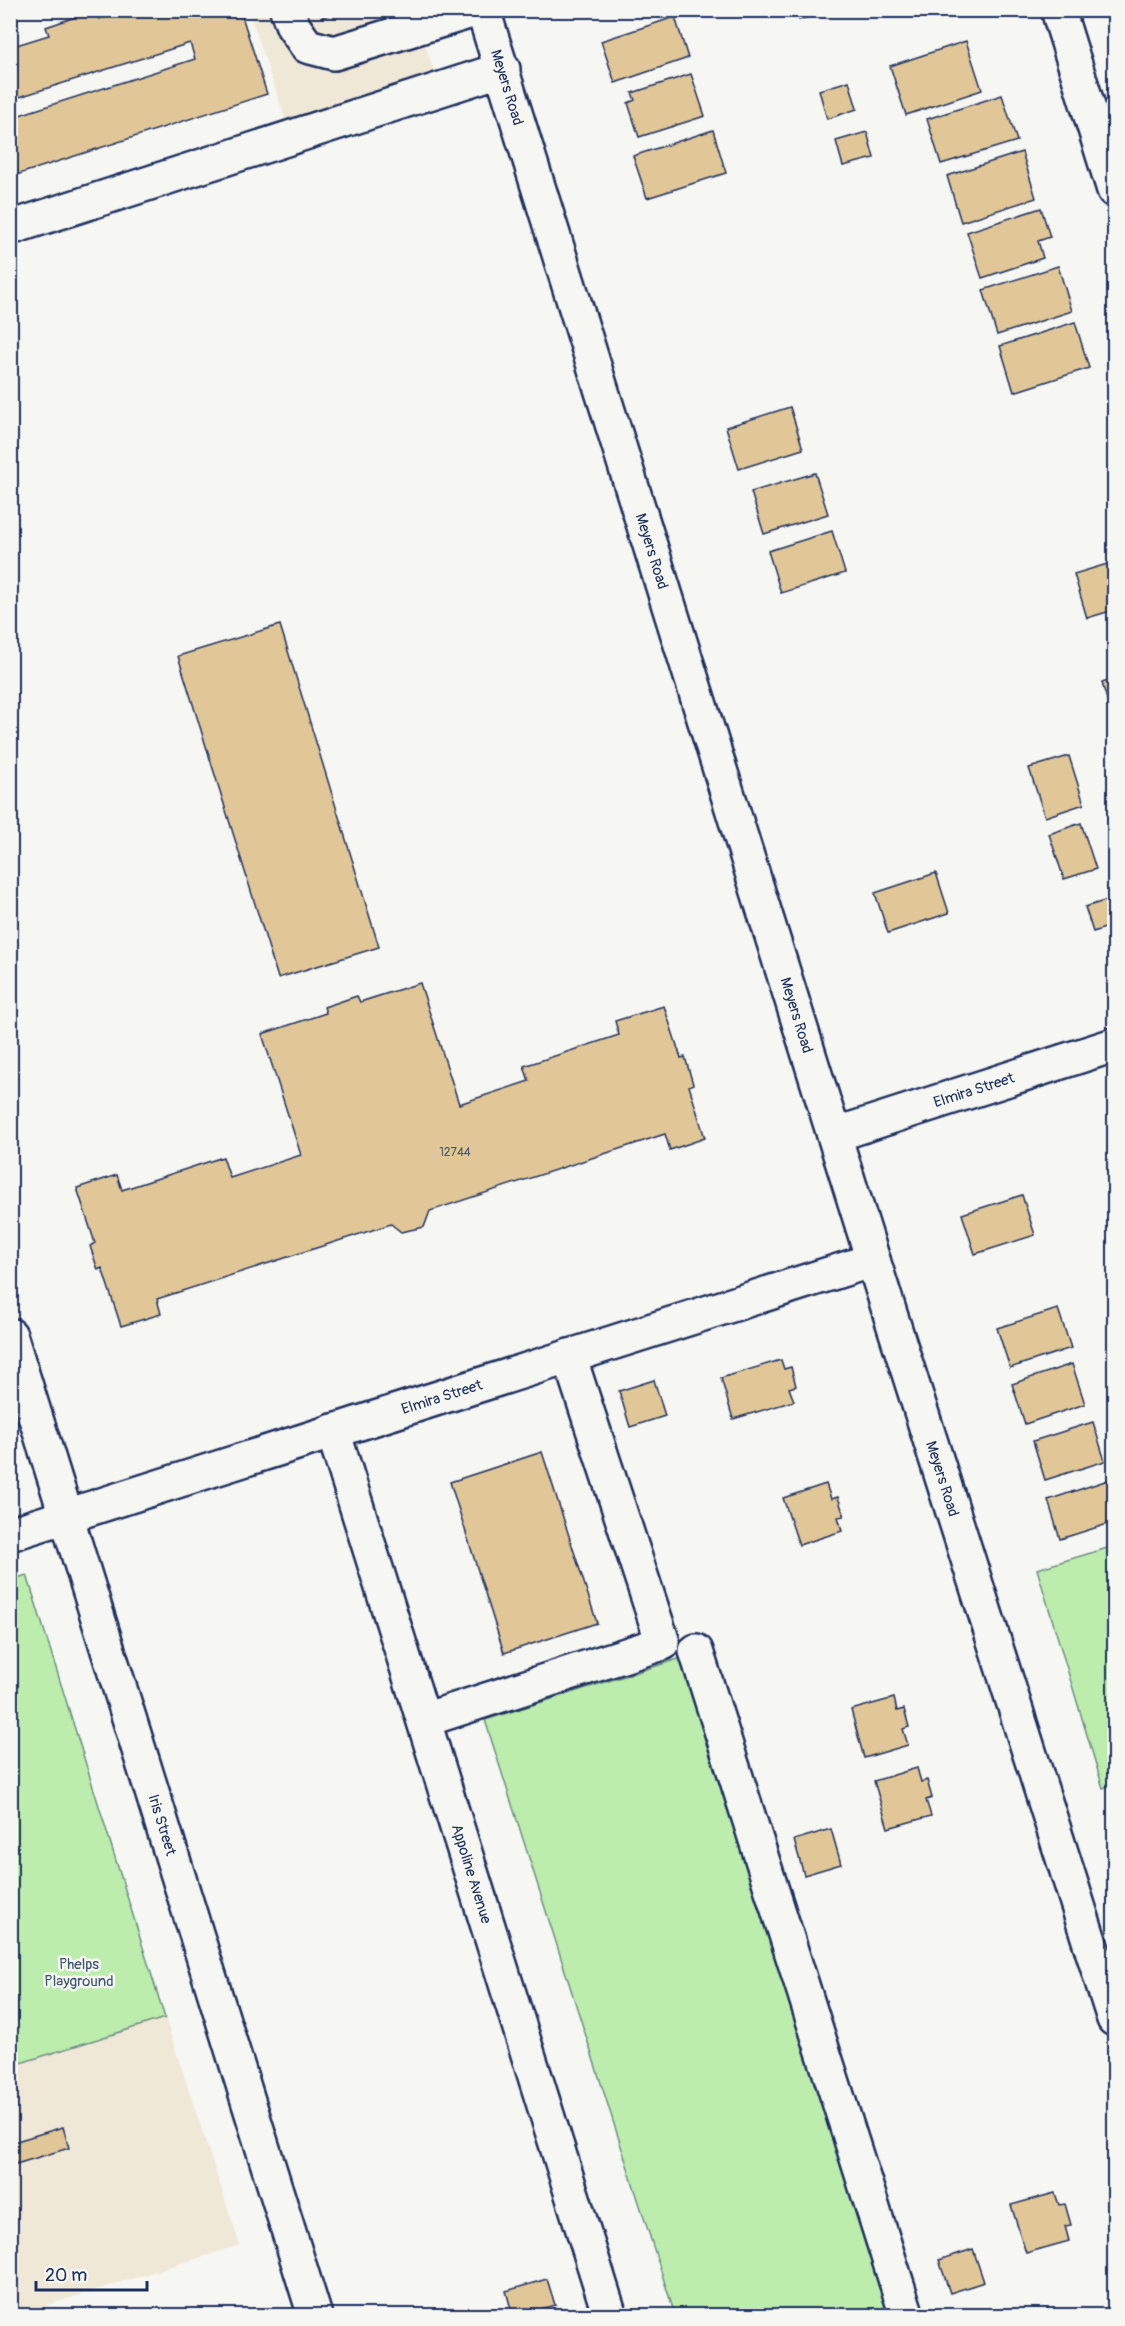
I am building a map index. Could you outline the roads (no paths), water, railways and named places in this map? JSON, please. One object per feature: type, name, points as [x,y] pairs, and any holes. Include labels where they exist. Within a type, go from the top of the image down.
[{"type":"street","points":[[287,10],[293,26],[307,45],[334,53],[475,10]]},
{"type":"street","name":"Meyers Road","points":[[483,10],[873,1260],[1114,2019]]},
{"type":"street","points":[[1059,10],[1114,190]]},
{"type":"street","points":[[10,228],[503,69]]},
{"type":"street","name":"Elmira Street","points":[[834,1135],[1114,1045]]},
{"type":"street","name":"Elmira Street","points":[[10,1534],[873,1260]]},
{"type":"street","name":"Iris Street","points":[[10,1335],[315,2316]]},
{"type":"street","points":[[424,1720],[663,1643],[569,1356]]},
{"type":"street","name":"Appoline Avenue","points":[[333,1431],[610,2316]]},
{"type":"street","points":[[696,1651],[908,2316]]},
{"type":"park label","name":"Phelps Playground","points":[[79,1972]]}]
